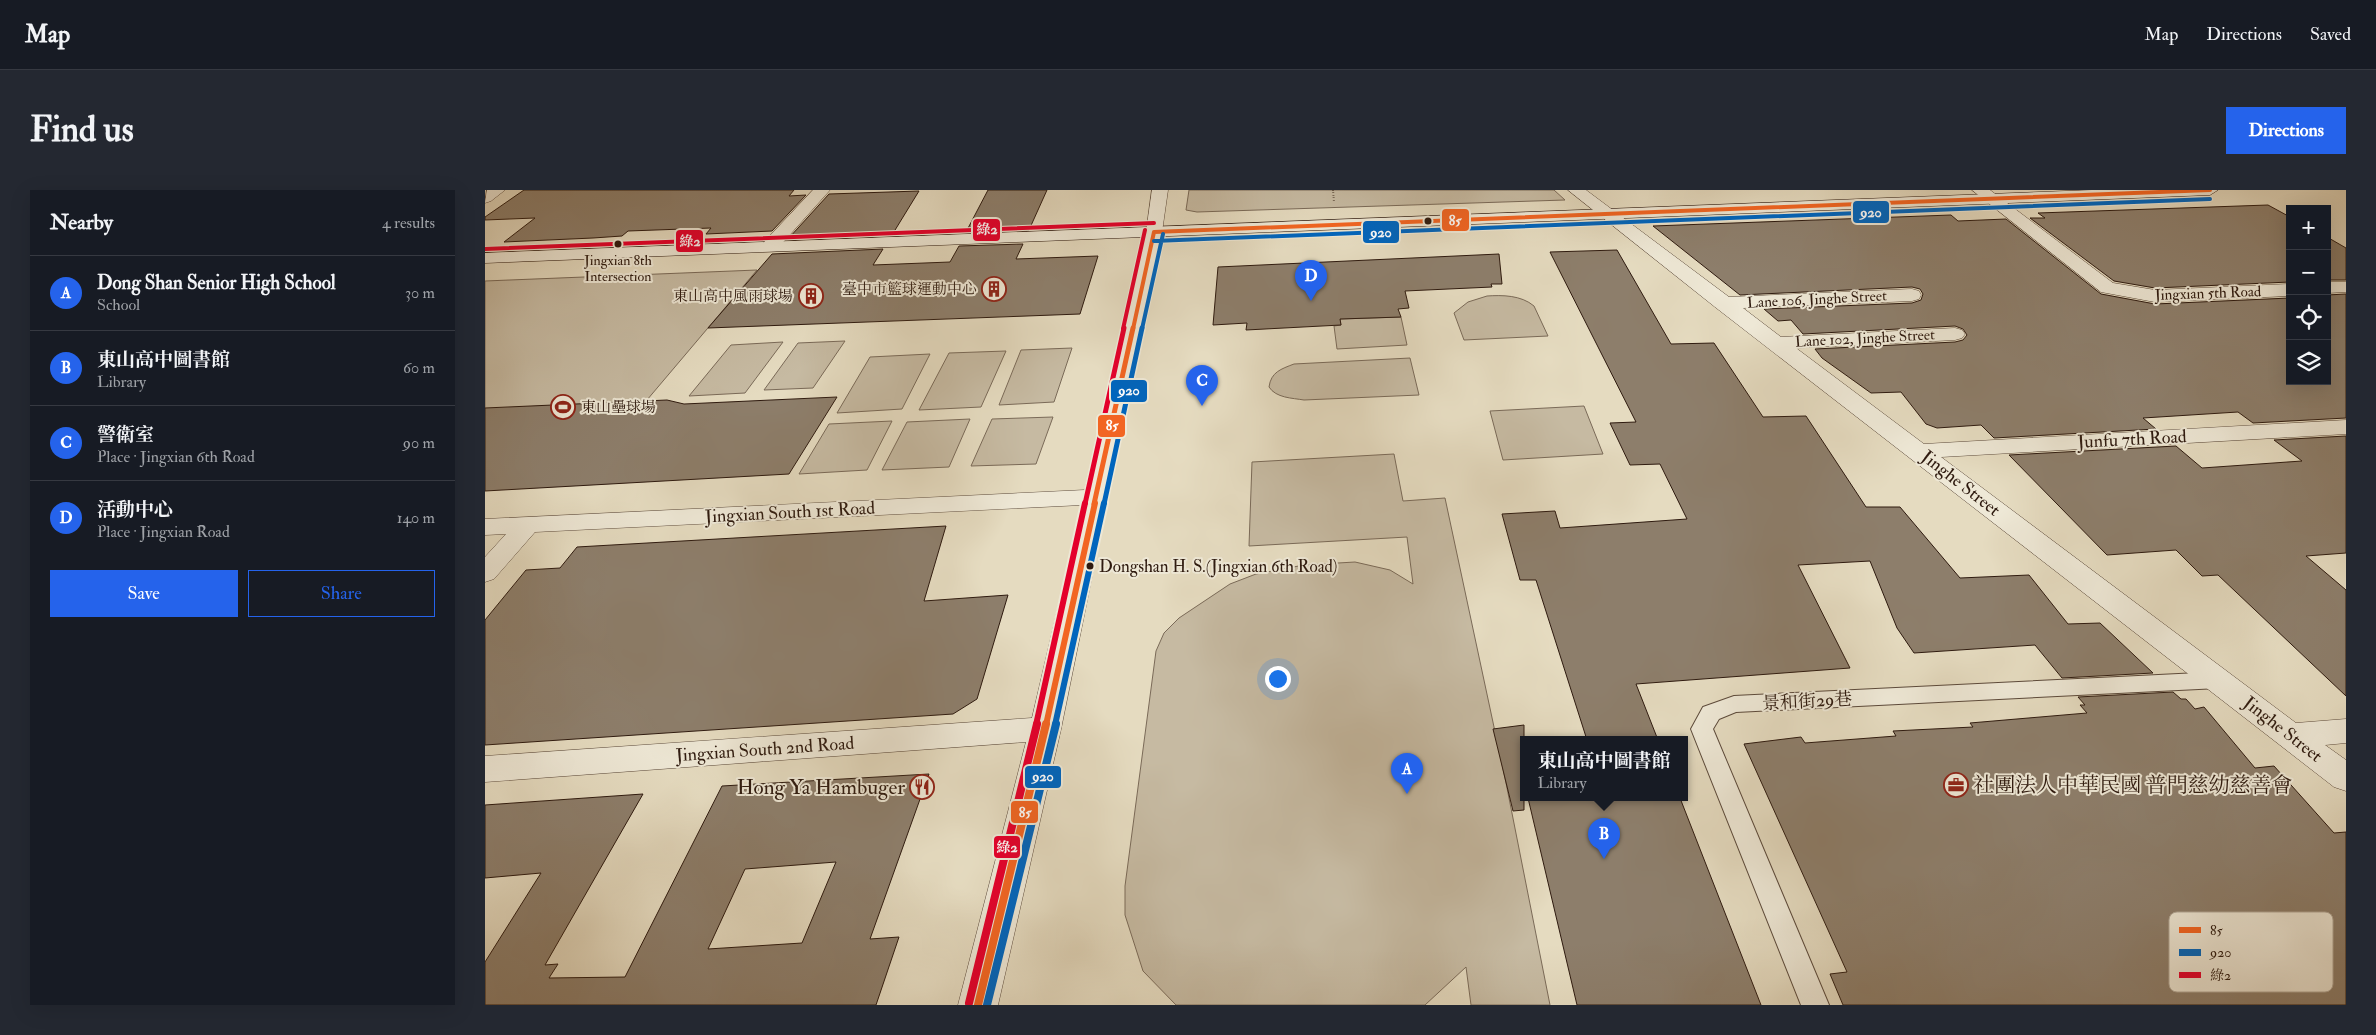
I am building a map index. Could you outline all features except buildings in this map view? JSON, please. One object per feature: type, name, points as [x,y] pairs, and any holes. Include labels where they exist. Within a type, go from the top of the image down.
[{"type":"street","points":[[485,198],[497,190]]},
{"type":"street","points":[[771,245],[822,190]]},
{"type":"street","points":[[978,1005],[1045,729],[1154,232],[1160,190]]},
{"type":"street","name":"Jinghe Street","points":[[1575,190],[1608,213],[1775,343],[2346,778]]},
{"type":"street","points":[[485,258],[771,245],[1154,232],[1608,213],[1985,194],[2211,190]]},
{"type":"street","name":"Jingxian 5th Road","points":[[1985,194],[2107,288],[2155,296],[2286,290]]},
{"type":"street","points":[[2331,288],[2346,287]]},
{"type":"street","name":"Lane 106, Jinghe Street","points":[[1723,303],[1912,295]]},
{"type":"street","name":"Lane 102, Jinghe Street","points":[[1775,343],[1955,334]]},
{"type":"street","name":"Junfu 7th Road","points":[[1919,451],[2346,426]]},
{"type":"street","name":"Jingxian South 1st Road","points":[[485,527],[1095,497]]},
{"type":"street","points":[[485,573],[528,525]]},
{"type":"street","name":"Jingxian South 2nd Road","points":[[485,769],[1045,729]]},
{"type":"street","points":[[2292,735],[2346,731]]},
{"type":"lane","name":"景和街29巷","points":[[1815,1005],[1703,729],[1711,713],[1734,704],[2219,680]]},
{"type":"shaded area","points":[[1189,190],[1554,190],[1565,200],[1197,212],[1186,210]]},
{"type":"shaded area","name":"東山壘球場","points":[[757,270],[575,485],[485,490],[485,281]]},
{"type":"shaded area","points":[[1487,296],[1511,296],[1529,302],[1534,306],[1548,336],[1464,340],[1454,313],[1468,302]]},
{"type":"shaded area","points":[[1401,317],[1407,345],[1337,349],[1334,326],[1341,325],[1340,319]]},
{"type":"shaded area","points":[[845,341],[813,388],[764,390],[798,343]]},
{"type":"shaded area","points":[[783,342],[745,393],[689,396],[731,345]]},
{"type":"shaded area","points":[[1072,348],[1054,402],[999,405],[1021,350]]},
{"type":"shaded area","points":[[1006,351],[981,407],[919,410],[949,353]]},
{"type":"shaded area","points":[[930,354],[902,409],[837,413],[870,357]]},
{"type":"shaded area","points":[[1410,358],[1419,395],[1304,400],[1280,395],[1269,387],[1274,374],[1294,364]]},
{"type":"shaded area","points":[[1584,406],[1603,454],[1503,460],[1490,411]]},
{"type":"shaded area","points":[[1053,417],[1036,464],[971,466],[992,419]]},
{"type":"shaded area","points":[[970,419],[949,467],[882,470],[907,422]]},
{"type":"shaded area","points":[[892,421],[867,470],[799,474],[829,424]]},
{"type":"shaded area","points":[[1394,454],[1403,501],[1445,498],[1506,783],[1550,1005],[1471,1005],[1466,967],[1425,1005],[1176,1005],[1143,971],[1125,915],[1125,886],[1156,651],[1164,633],[1179,618],[1230,584],[1256,574],[1304,565],[1355,562],[1390,570],[1413,584],[1407,537],[1249,546],[1252,462]]},
{"type":"transit line","name":"85","points":[[1154,232],[2210,190]]},
{"type":"transit line","name":"920","points":[[1154,241],[2210,199]]},
{"type":"transit line","name":"綠2","points":[[485,249],[1154,223]]},
{"type":"transit line","name":"綠2","points":[[969,1003],[1036,727],[1145,230]]},
{"type":"transit line","name":"85","points":[[978,1005],[1045,729],[1154,232]]},
{"type":"transit line","name":"920","points":[[987,1005],[1054,731],[1163,234]]},
{"type":"place","name":"Jingxian 8th Intersection","points":[[618,244]]},
{"type":"place","name":"臺中市籃球運動中心","points":[[994,289]]},
{"type":"place","name":"東山高中風雨球場","points":[[811,296]]},
{"type":"place","name":"活動中心","points":[[1311,301]]},
{"type":"place","name":"警衛室","points":[[1202,406]]},
{"type":"place","name":"東山壘球場","points":[[563,407]]},
{"type":"place","name":"Dongshan H. S.(Jingxian 6th Road)","points":[[1090,566]]},
{"type":"place","name":"社團法人中華民國 普門慈幼慈善會","points":[[1956,785]]},
{"type":"place","name":"Hong Ya Hambuger","points":[[922,787]]},
{"type":"place","name":"Dong Shan Senior High School","points":[[1407,794]]},
{"type":"place","name":"東山高中圖書館","points":[[1604,859]]}]
